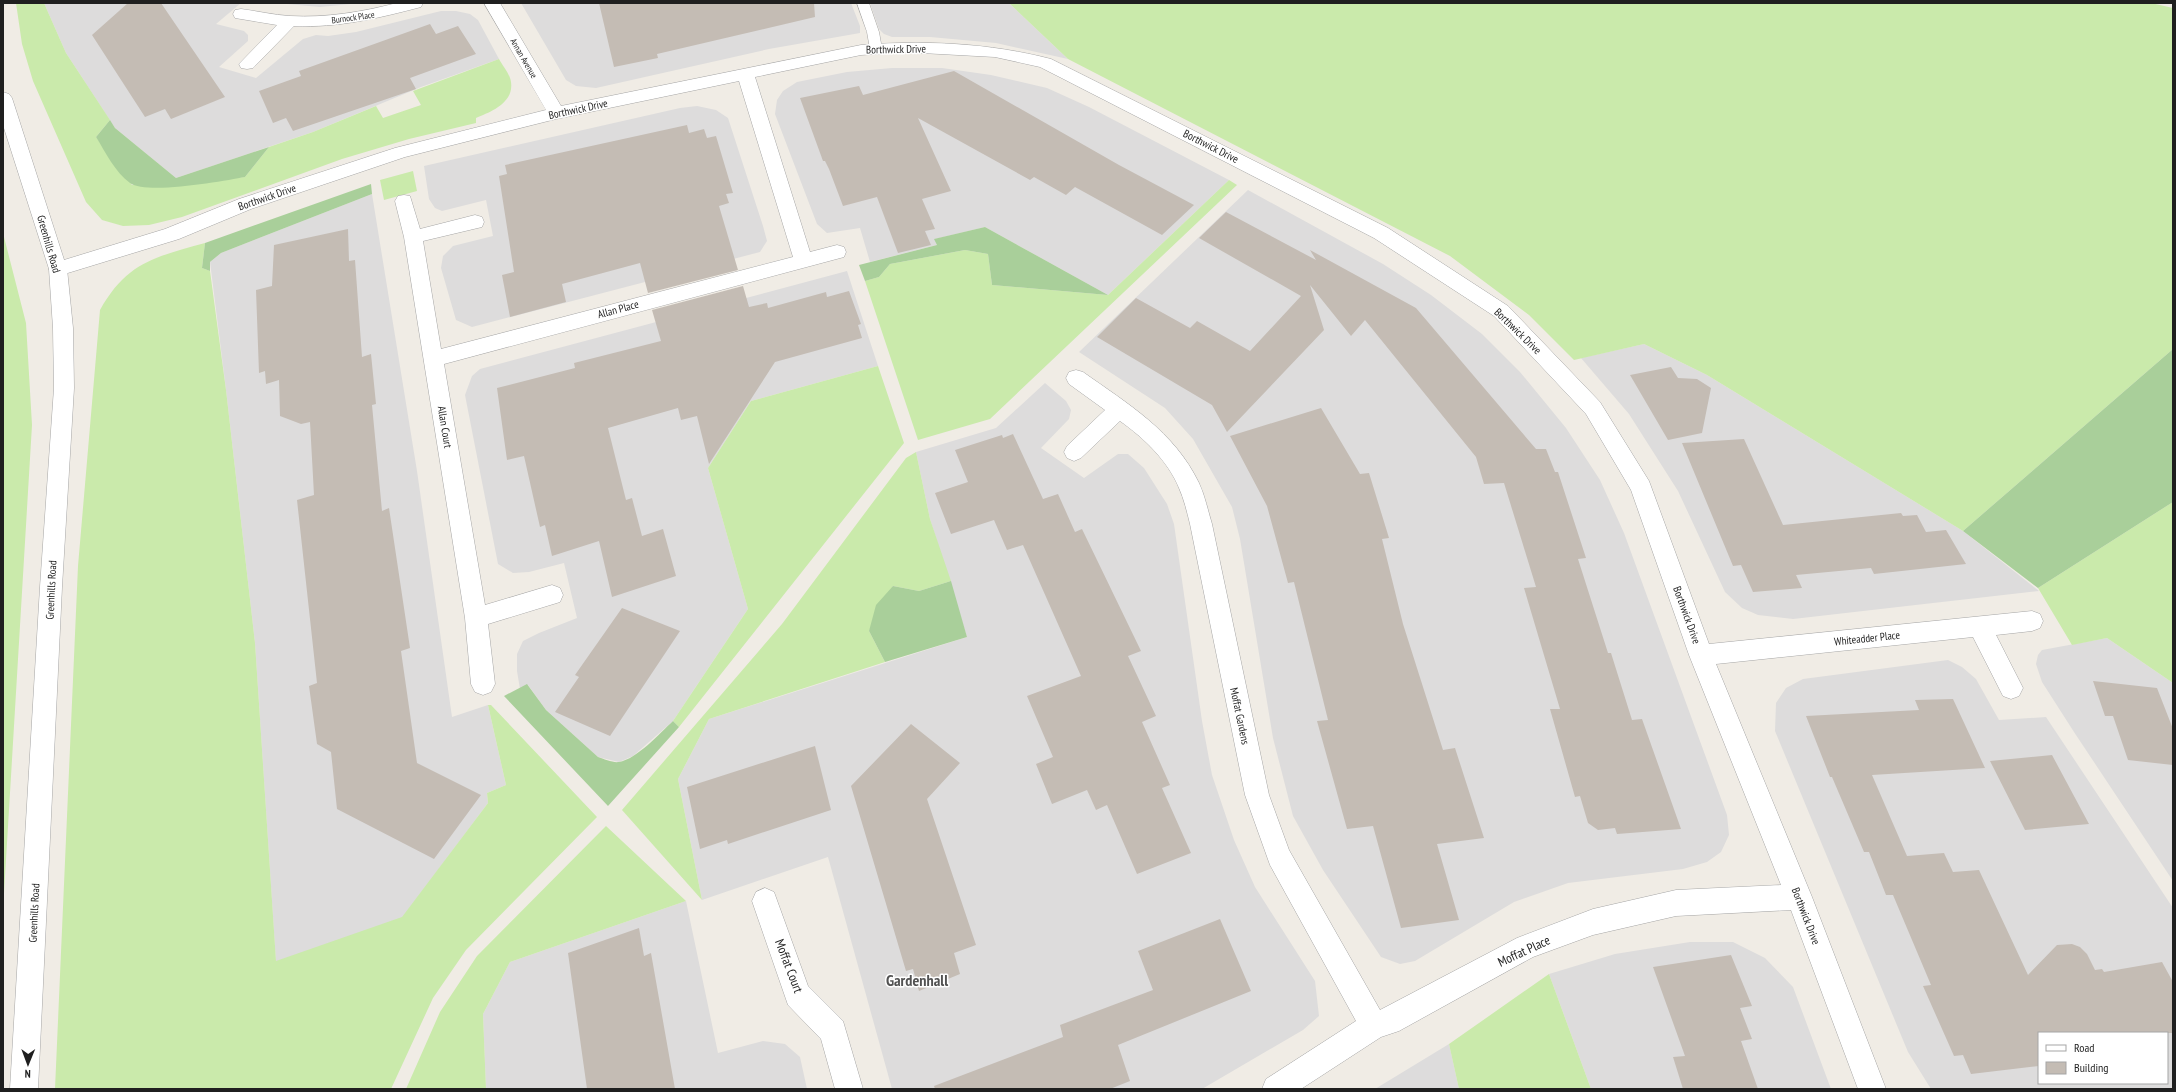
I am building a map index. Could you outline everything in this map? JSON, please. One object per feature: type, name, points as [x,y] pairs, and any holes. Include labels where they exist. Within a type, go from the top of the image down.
[{"type":"street","name":"Burnock Place","points":[[241,14],[290,21],[332,21],[372,16],[415,3]]},
{"type":"street","name":"Annan Avenue","points":[[492,3],[556,113]]},
{"type":"street","points":[[247,64],[290,21]]},
{"type":"street","name":"Borthwick Drive","points":[[58,269],[172,234],[245,204],[401,152],[556,113],[746,75],[861,50],[903,47],[995,52],[1045,63],[1380,233],[1501,312],[1593,408],[1641,487],[1702,655],[1799,897],[1872,1089]]},
{"type":"street","points":[[746,75],[803,260]]},
{"type":"street","name":"Greenhills Road","points":[[5,108],[58,269],[63,328],[64,388],[51,587],[24,1089]]},
{"type":"street","name":"Allan Court","points":[[404,201],[414,237],[476,618],[483,684]]},
{"type":"street","points":[[414,237],[475,222]]},
{"type":"street","name":"Allan Place","points":[[433,359],[837,252]]},
{"type":"street","name":"Moffat Gardens","points":[[1076,378],[1146,428],[1168,452],[1189,485],[1201,524],[1257,795],[1279,856],[1311,916],[1374,1026]]},
{"type":"street","points":[[1074,452],[1120,408]]},
{"type":"street","points":[[476,618],[552,595]]},
{"type":"street","name":"Whiteadder Place","points":[[1702,655],[2032,621]]},
{"type":"street","points":[[1979,626],[2011,688]]},
{"type":"street","name":"Moffat Place","points":[[1276,1089],[1374,1026],[1396,1017],[1526,947],[1593,922],[1676,903],[1799,897]]},
{"type":"street","name":"Moffat Court","points":[[765,902],[798,995],[833,1031],[849,1089]]},
{"type":"lane","points":[[863,3],[873,32],[876,49]]},
{"type":"shaded area","points":[[44,3],[241,3],[216,24],[244,31],[248,35],[248,41],[219,67],[256,78],[303,39],[316,35],[328,36],[356,32],[441,11],[456,11],[470,14],[478,20],[499,59],[421,87],[313,132],[176,178],[115,128],[66,53]]},
{"type":"shaded area","points":[[276,3],[361,3],[320,7]]},
{"type":"shaded area","points":[[521,3],[851,3],[860,26],[860,33],[769,49],[596,88],[576,86],[566,80]]},
{"type":"shaded area","points":[[870,3],[1009,3],[1068,59],[996,43],[930,37],[892,37],[884,34],[879,29]]},
{"type":"shaded area","points":[[892,68],[942,68],[991,75],[1047,88],[1089,107],[1229,180],[1108,295],[985,227],[935,239],[937,245],[870,262],[860,228],[827,233],[817,224],[775,114],[777,100],[783,91],[797,82],[847,72]]},
{"type":"shaded area","points":[[697,106],[716,110],[728,118],[767,241],[760,252],[472,327],[456,320],[441,268],[443,256],[453,246],[493,236],[486,200],[442,211],[435,208],[429,199],[424,166],[680,108]]},
{"type":"shaded area","points":[[1248,190],[1383,264],[1431,295],[1482,334],[1520,372],[1566,428],[1600,480],[1624,533],[1727,815],[1729,835],[1721,852],[1707,862],[1683,869],[1568,883],[1514,902],[1415,961],[1400,964],[1381,957],[1323,870],[1293,816],[1273,738],[1240,539],[1232,507],[1193,439],[1165,408],[1079,352]]},
{"type":"shaded area","points":[[372,194],[417,471],[452,717],[488,705],[506,785],[487,793],[488,803],[402,918],[276,962],[255,643],[210,262],[221,253]]},
{"type":"shaded area","points":[[847,271],[878,366],[751,401],[708,468],[748,609],[673,721],[633,756],[619,762],[598,757],[546,710],[528,685],[520,689],[517,671],[517,654],[523,641],[577,618],[564,563],[529,572],[513,573],[498,564],[465,395],[472,376],[480,369]]},
{"type":"shaded area","points":[[1644,344],[1707,375],[1963,531],[2039,591],[1793,619],[1758,615],[1742,608],[1725,592],[1678,491],[1629,414],[1581,358]]},
{"type":"shaded area","points":[[1045,383],[1066,401],[1071,410],[1069,419],[1041,448],[1084,478],[1118,454],[1128,454],[1144,468],[1167,504],[1174,524],[1202,721],[1212,775],[1234,840],[1255,887],[1315,981],[1319,1016],[1303,1030],[1202,1089],[892,1089],[828,857],[702,900],[678,779],[709,719],[967,637],[930,519],[916,452],[996,428]]},
{"type":"shaded area","points":[[2107,638],[2173,683],[2173,881],[2042,682],[2036,664],[2038,655],[2042,650]]},
{"type":"shaded area","points":[[1948,660],[1962,667],[1976,679],[1999,720],[2046,717],[2173,908],[2173,1089],[1931,1089],[1908,1052],[1775,731],[1776,703],[1786,688],[1803,679]]},
{"type":"shaded area","points":[[686,901],[718,1053],[763,1041],[785,1044],[800,1057],[807,1089],[486,1089],[483,1014],[510,962]]},
{"type":"shaded area","points":[[1690,942],[1733,942],[1765,958],[1793,987],[1831,1089],[1591,1089],[1549,974],[1615,954]]},
{"type":"shaded area","points":[[1449,1044],[1459,1089],[1375,1089]]},
{"type":"green space","points":[[16,3],[44,3],[66,53],[110,120],[96,137],[132,185],[245,177],[269,147],[313,132],[376,106],[383,118],[421,105],[413,91],[499,59],[509,76],[511,89],[509,96],[500,106],[476,118],[476,123],[409,139],[342,159],[182,217],[149,225],[123,226],[102,220],[86,202],[33,81],[22,44]]},
{"type":"green space","points":[[1009,3],[2151,3],[2173,8],[2173,349],[1963,531],[1707,375],[1644,344],[1574,360],[1529,315],[1450,256],[1068,59]]},
{"type":"green space","points":[[110,120],[115,128],[176,178],[269,147],[245,177],[186,186],[152,188],[139,186],[130,183],[125,179],[111,162],[96,137]]},
{"type":"green space","points":[[413,171],[417,191],[384,200],[380,180]]},
{"type":"green space","points":[[1229,180],[1237,185],[990,419],[918,440],[865,281],[879,277],[890,264],[965,250],[988,254],[992,285],[1108,295]]},
{"type":"green space","points":[[371,184],[372,194],[221,253],[210,262],[210,271],[202,268],[205,243]]},
{"type":"green space","points":[[985,227],[1108,295],[992,285],[988,254],[965,250],[890,264],[879,277],[865,281],[859,265],[937,245],[934,239]]},
{"type":"green space","points":[[3,233],[26,323],[32,425],[3,910]]},
{"type":"green space","points":[[205,243],[202,268],[210,271],[226,390],[255,643],[276,961],[402,917],[488,803],[487,793],[506,785],[488,705],[491,705],[597,817],[466,950],[433,998],[391,1089],[55,1089],[78,566],[100,310],[110,294],[132,271],[157,258]]},
{"type":"green space","points":[[2173,349],[2173,502],[2038,588],[1963,531]]},
{"type":"green space","points":[[878,366],[904,443],[679,727],[673,721],[748,609],[708,468],[751,401]]},
{"type":"green space","points":[[916,452],[930,519],[951,581],[919,591],[893,586],[869,631],[885,662],[709,719],[678,779],[702,900],[622,810],[782,624],[906,458]]},
{"type":"green space","points":[[2173,502],[2173,683],[2107,638],[2072,645],[2038,588]]},
{"type":"green space","points":[[951,581],[967,637],[885,662],[869,631],[876,605],[893,586],[919,591]]},
{"type":"green space","points":[[527,684],[546,710],[598,757],[608,761],[619,762],[633,756],[648,745],[673,721],[679,727],[608,806],[504,696]]},
{"type":"green space","points":[[606,826],[686,901],[510,962],[483,1014],[486,1089],[406,1089],[440,1012],[477,956]]},
{"type":"green space","points":[[1549,974],[1591,1089],[1459,1089],[1449,1044]]},
{"type":"building","points":[[128,3],[161,3],[225,97],[171,119],[165,109],[145,117],[92,35]]},
{"type":"building","points":[[599,3],[814,3],[815,17],[657,54],[658,58],[614,67]]},
{"type":"building","points":[[430,24],[436,34],[458,26],[476,54],[410,78],[416,89],[293,131],[286,118],[273,123],[259,91],[301,76],[299,71]]},
{"type":"building","points":[[954,71],[1119,165],[1194,205],[1162,235],[1075,187],[1066,195],[1034,177],[1030,180],[918,118],[951,191],[922,199],[935,229],[925,231],[931,245],[898,253],[877,197],[843,206],[829,169],[825,161],[823,161],[800,98],[859,86],[863,95]]},
{"type":"building","points":[[687,125],[689,133],[704,129],[707,138],[716,136],[733,193],[726,194],[729,203],[719,206],[738,270],[648,293],[640,263],[562,284],[566,302],[510,317],[502,275],[514,272],[499,176],[507,174],[505,165]]},
{"type":"building","points":[[1226,212],[1316,260],[1310,250],[1416,308],[1536,449],[1546,449],[1555,472],[1558,472],[1586,558],[1578,559],[1608,653],[1611,653],[1632,720],[1642,719],[1681,829],[1617,834],[1615,828],[1598,830],[1588,823],[1580,796],[1575,797],[1550,709],[1560,709],[1524,588],[1536,587],[1504,483],[1484,484],[1476,457],[1365,320],[1351,336],[1310,285],[1324,330],[1227,432],[1212,405],[1097,337],[1136,298],[1190,328],[1197,321],[1250,351],[1301,296],[1199,238]]},
{"type":"building","points":[[348,229],[349,261],[355,260],[362,357],[371,354],[376,404],[372,405],[382,511],[389,508],[410,648],[401,651],[417,763],[481,795],[434,859],[337,809],[331,752],[317,744],[309,686],[317,683],[297,500],[314,495],[310,422],[301,424],[280,416],[279,380],[266,384],[265,371],[259,373],[256,290],[272,286],[274,245]]},
{"type":"building","points":[[743,286],[749,307],[767,303],[768,308],[826,292],[827,297],[849,291],[861,324],[858,325],[862,338],[775,362],[709,464],[697,416],[681,420],[678,408],[608,428],[626,500],[632,498],[642,536],[663,529],[676,576],[612,597],[599,541],[552,556],[545,525],[540,527],[524,456],[507,460],[497,388],[575,368],[574,363],[661,341],[652,310]]},
{"type":"building","points":[[1671,367],[1678,378],[1697,379],[1711,388],[1702,433],[1668,440],[1630,375]]},
{"type":"building","points":[[1321,408],[1360,474],[1369,473],[1389,538],[1382,539],[1403,624],[1443,750],[1455,748],[1484,838],[1437,844],[1459,920],[1401,928],[1373,826],[1347,829],[1317,721],[1328,720],[1294,582],[1288,583],[1267,506],[1230,436]]},
{"type":"building","points":[[1013,434],[1043,499],[1058,494],[1075,532],[1082,529],[1141,651],[1128,656],[1156,716],[1142,722],[1170,785],[1162,788],[1191,853],[1137,874],[1107,805],[1096,810],[1087,790],[1052,804],[1036,764],[1053,757],[1027,696],[1081,676],[1023,545],[1007,550],[994,520],[951,534],[935,493],[968,482],[955,450],[1002,435],[1003,438]]},
{"type":"building","points":[[1744,439],[1783,525],[1901,513],[1903,516],[1917,515],[1926,532],[1946,530],[1966,564],[1874,574],[1871,568],[1796,575],[1802,588],[1753,592],[1741,565],[1733,566],[1682,443]]},
{"type":"building","points":[[622,608],[680,631],[610,736],[555,712],[579,677],[575,675]]},
{"type":"building","points":[[2093,681],[2157,688],[2173,729],[2173,765],[2128,760],[2113,716],[2105,716]]},
{"type":"building","points":[[1953,699],[1985,768],[1872,775],[1907,856],[1944,853],[1953,872],[1979,870],[2028,975],[2057,945],[2072,944],[2080,947],[2087,954],[2095,970],[2102,969],[2104,972],[2162,962],[2173,982],[2173,1033],[2038,1032],[2038,1066],[1971,1074],[1963,1055],[1954,1056],[1923,986],[1931,985],[1893,895],[1886,895],[1869,852],[1864,852],[1832,777],[1830,777],[1806,716],[1919,710],[1915,700]]},
{"type":"building","points":[[911,724],[960,763],[927,799],[976,945],[954,953],[960,974],[919,991],[913,969],[906,971],[851,786]]},
{"type":"building","points":[[815,746],[831,810],[728,844],[727,840],[700,849],[687,787]]},
{"type":"building","points":[[2052,755],[2089,824],[2025,830],[1990,761]]},
{"type":"building","points":[[1220,919],[1251,991],[1118,1045],[1130,1081],[1110,1089],[935,1089],[934,1086],[1063,1037],[1060,1025],[1153,990],[1138,951]]},
{"type":"building","points":[[639,928],[644,956],[651,953],[675,1089],[587,1089],[568,953]]},
{"type":"building","points":[[1731,955],[1752,1006],[1740,1008],[1752,1039],[1741,1041],[1758,1089],[1683,1089],[1673,1057],[1685,1056],[1653,967]]},
{"type":"district","name":"Gardenhall","points":[[917,980]]}]
